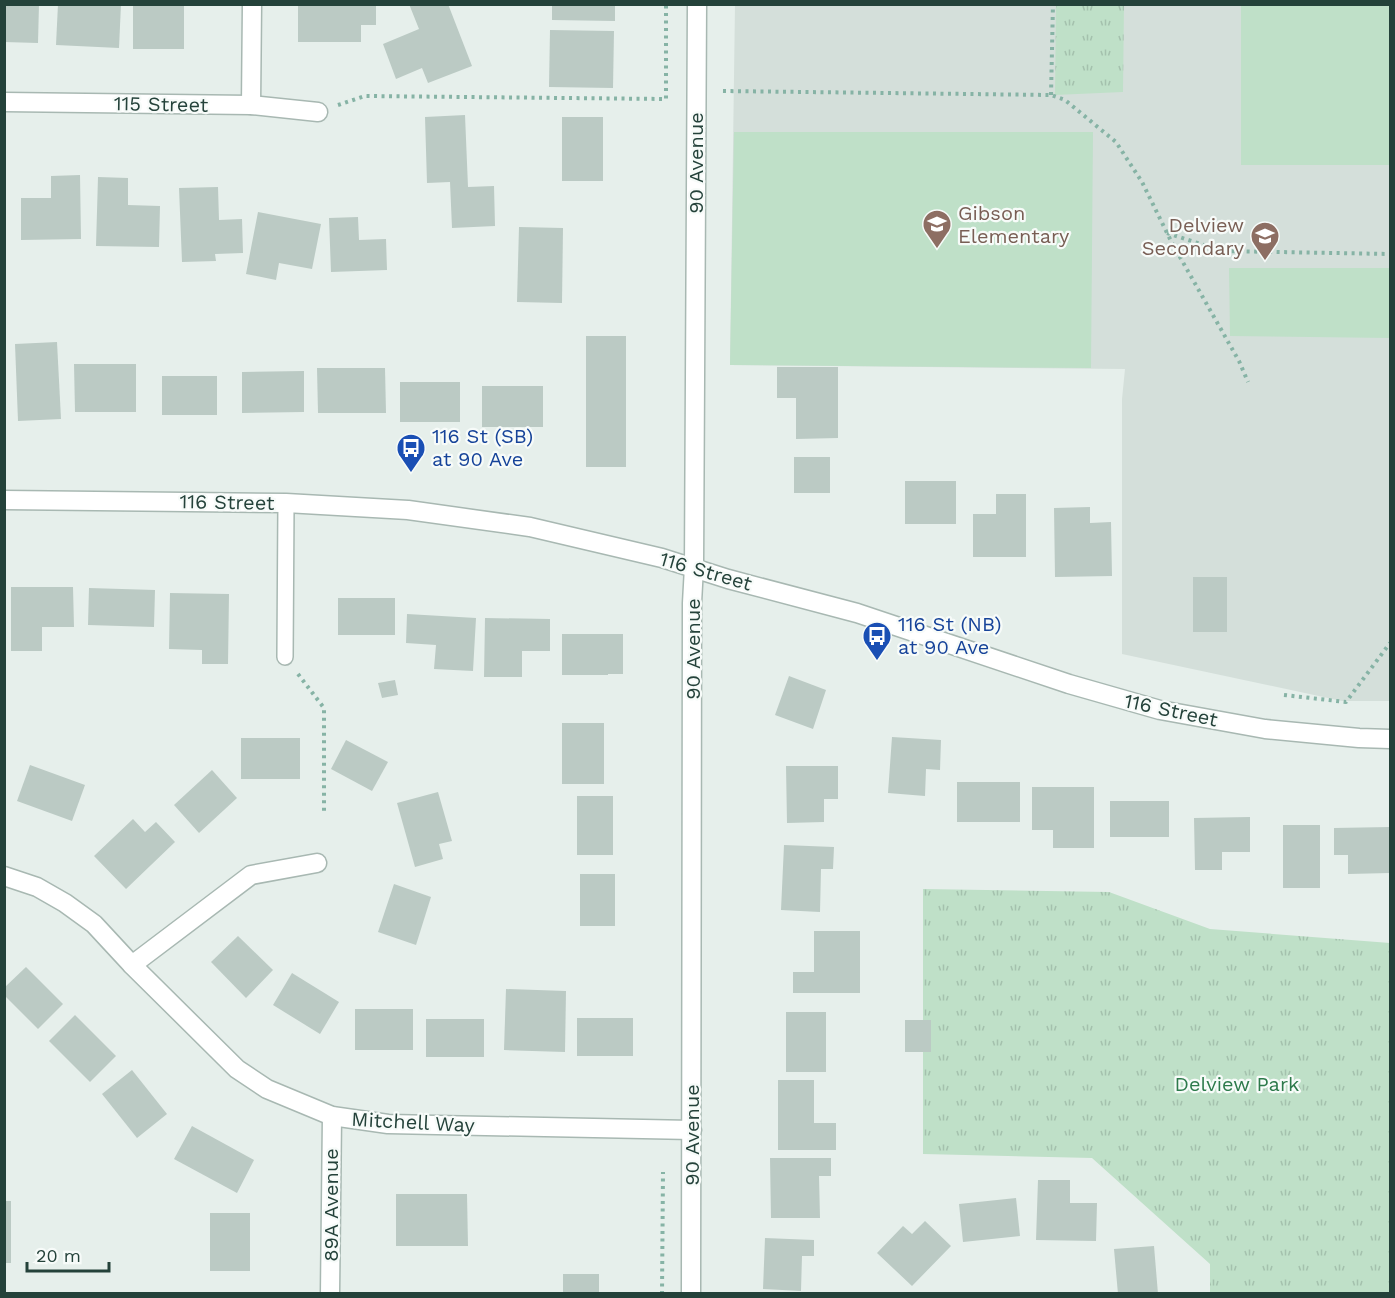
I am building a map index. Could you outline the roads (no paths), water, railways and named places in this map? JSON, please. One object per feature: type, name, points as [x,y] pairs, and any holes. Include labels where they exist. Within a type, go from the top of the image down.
[{"type":"street","points":[[251,105],[252,4]]},
{"type":"street","name":"90 Avenue","points":[[691,1293],[697,4]]},
{"type":"street","name":"115 Street","points":[[4,102],[251,105],[318,112]]},
{"type":"street","name":"116 Street","points":[[4,500],[285,503],[408,510],[530,527],[662,558],[728,579],[857,613],[1069,684],[1160,710],[1265,729],[1390,739]]},
{"type":"street","points":[[132,965],[251,875],[317,863]]},
{"type":"street","name":"Mitchell Way","points":[[4,876],[38,887],[94,924],[237,1069],[267,1089],[332,1116],[388,1124],[692,1130]]},
{"type":"street","name":"89A Avenue","points":[[330,1293],[332,1116]]},
{"type":"lane","points":[[285,503],[285,657]]},
{"type":"place","name":"Gibson Elementary","points":[[937,250]]},
{"type":"place","name":"Delview Secondary","points":[[1265,262]]},
{"type":"place","name":"116 St (SB) at 90 Ave","points":[[411,474]]},
{"type":"place","name":"116 St (NB) at 90 Ave","points":[[877,662]]},
{"type":"park label","name":"Delview Park","points":[[1237,1084]]}]
